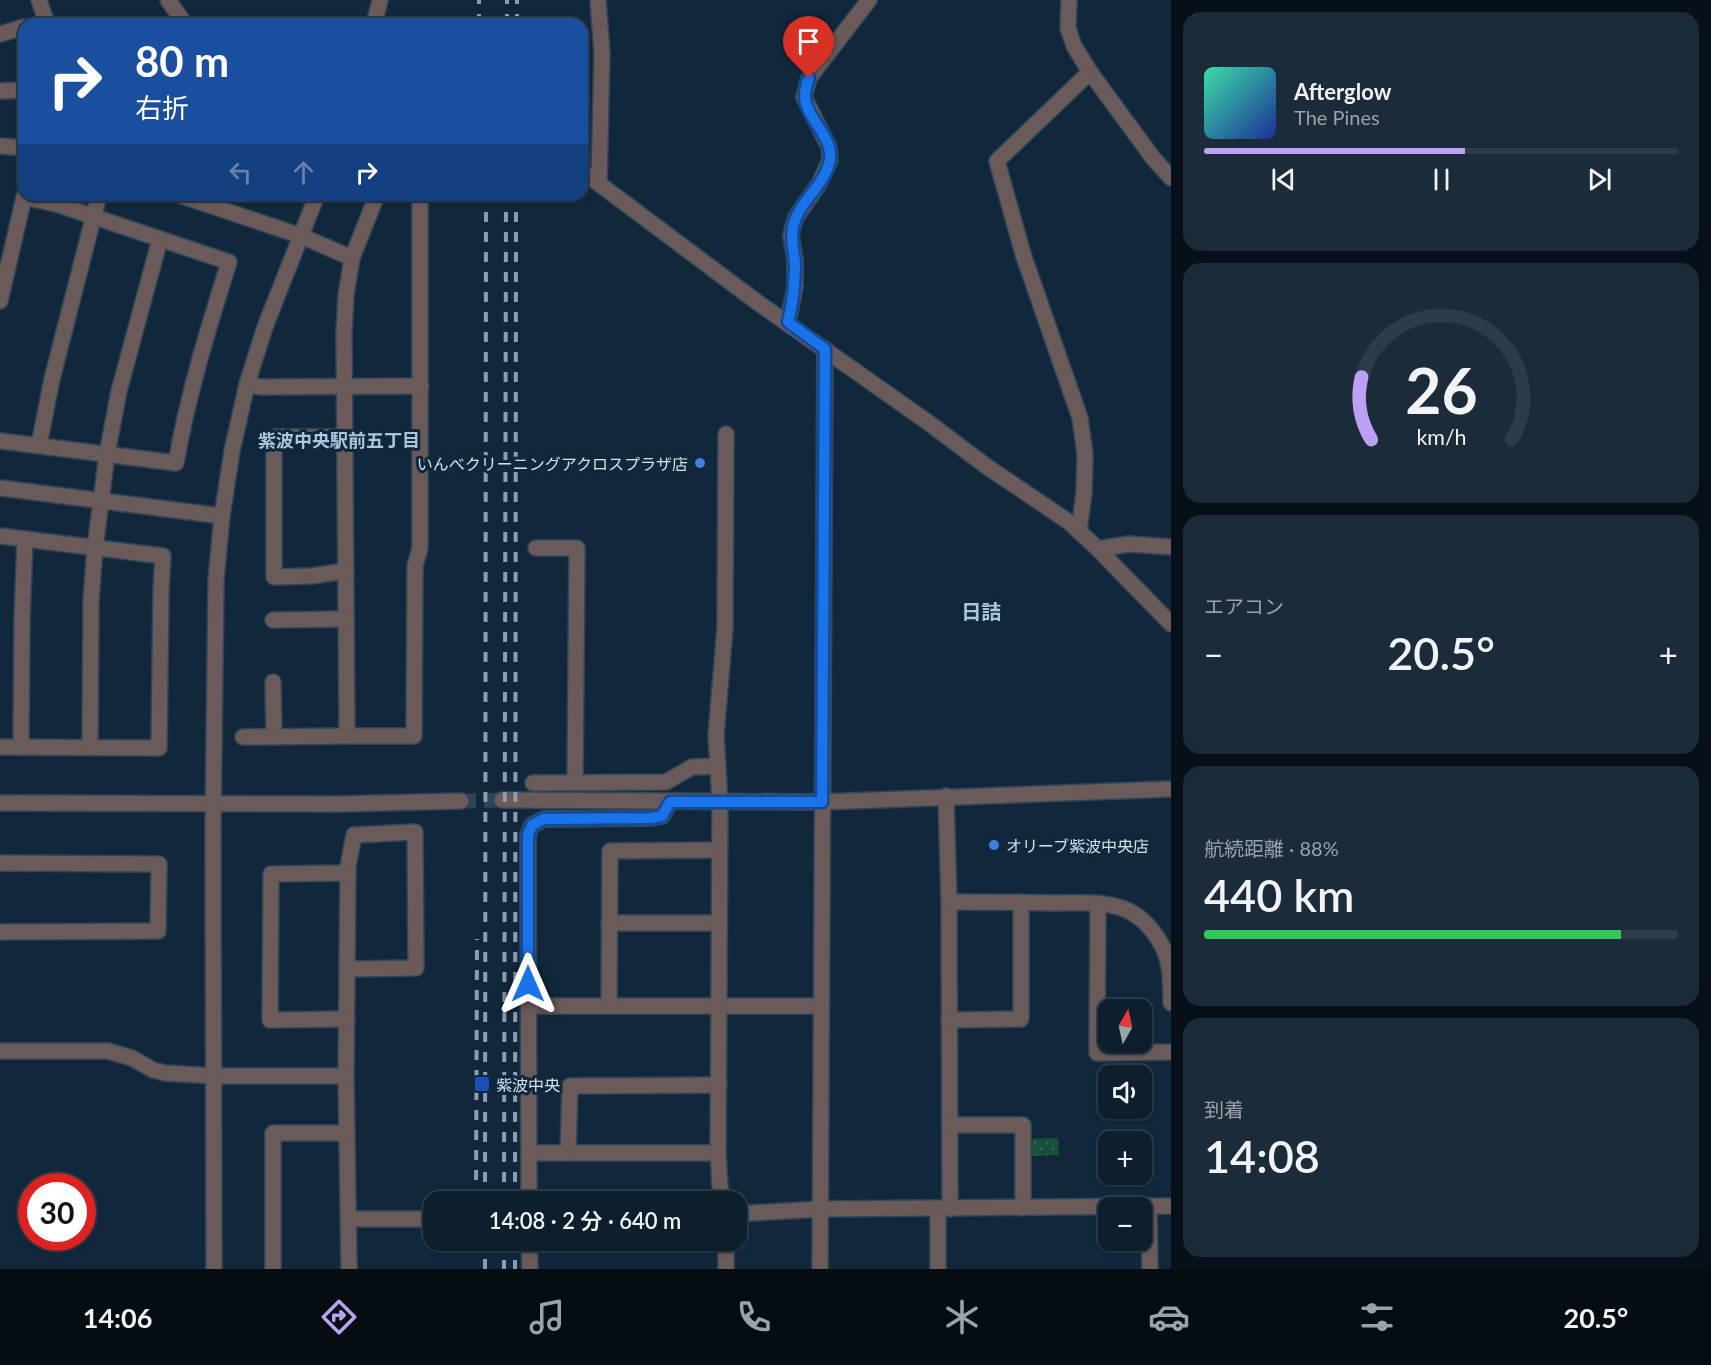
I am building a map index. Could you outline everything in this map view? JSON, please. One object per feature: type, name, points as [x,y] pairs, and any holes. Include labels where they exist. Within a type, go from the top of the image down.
[{"type":"street","points":[[39,0],[41,18]]},
{"type":"street","points":[[168,0],[181,18]]},
{"type":"street","points":[[376,18],[380,0]]},
{"type":"street","points":[[598,0],[602,53],[599,183]]},
{"type":"street","points":[[788,322],[795,286],[795,260],[791,236],[793,226],[796,217],[819,184],[830,160],[829,147],[804,97],[809,78],[870,0]]},
{"type":"street","points":[[1069,0],[1068,28],[1074,46],[1090,72],[1153,158],[1171,178]]},
{"type":"street","points":[[0,34],[18,29]]},
{"type":"street","points":[[1079,531],[1084,493],[1085,454],[1080,418],[1023,254],[997,161],[1090,72]]},
{"type":"street","points":[[0,91],[18,90]]},
{"type":"street","points":[[0,146],[18,148]]},
{"type":"street","points":[[588,175],[757,302],[986,466],[1069,522],[1171,624]]},
{"type":"street","points":[[0,301],[5,256],[23,201]]},
{"type":"street","points":[[0,441],[176,463],[185,413],[199,358],[229,262],[42,201]]},
{"type":"street","points":[[39,445],[52,379],[97,201]]},
{"type":"street","points":[[205,201],[301,236],[352,258]]},
{"type":"street","points":[[214,1269],[213,804],[216,580],[222,516],[232,451],[247,384],[265,327],[315,201]]},
{"type":"street","points":[[347,736],[344,333],[346,295],[352,258],[375,201]]},
{"type":"street","points":[[243,737],[414,736],[415,566],[420,548],[420,201]]},
{"type":"street","points":[[90,747],[91,600],[100,501],[119,391],[160,239]]},
{"type":"street","points":[[820,1269],[825,349]]},
{"type":"street","points":[[247,384],[261,387],[421,386]]},
{"type":"street","points":[[720,1191],[718,1153],[720,802],[716,735],[725,628],[726,434]]},
{"type":"street","points":[[346,437],[274,437],[274,577],[311,576],[346,571]]},
{"type":"street","points":[[0,488],[222,516]]},
{"type":"street","points":[[0,536],[163,556],[159,748],[0,747]]},
{"type":"street","points":[[21,747],[25,539]]},
{"type":"street","points":[[1098,549],[1129,544],[1171,547]]},
{"type":"street","points":[[536,548],[577,548],[575,783]]},
{"type":"street","points":[[273,620],[346,619]]},
{"type":"street","points":[[273,682],[274,737]]},
{"type":"street","points":[[533,783],[666,782],[692,767],[718,766]]},
{"type":"street","points":[[502,800],[822,802],[1171,789]]},
{"type":"street","points":[[938,1269],[950,1125],[946,796]]},
{"type":"street","points":[[0,803],[213,804],[462,801]]},
{"type":"street","points":[[529,1191],[528,835],[532,825],[544,819],[651,818],[662,816],[670,802]]},
{"type":"street","points":[[347,969],[416,968],[415,832],[354,835],[348,873],[347,969],[347,1019],[346,1076],[349,1269]]},
{"type":"street","points":[[609,1006],[610,851],[719,850]]},
{"type":"street","points":[[0,863],[159,864],[158,932],[0,932]]},
{"type":"street","points":[[347,1019],[270,1020],[271,874],[348,873]]},
{"type":"street","points":[[949,902],[1098,905],[1118,907],[1132,913],[1143,920],[1154,933],[1164,951],[1169,965],[1171,1003]]},
{"type":"street","points":[[949,1020],[1021,1019],[1021,903]]},
{"type":"street","points":[[1098,905],[1097,1053],[1171,1052]]},
{"type":"street","points":[[609,923],[719,923]]},
{"type":"street","points":[[528,1006],[821,1006]]},
{"type":"street","points":[[0,1051],[108,1051],[132,1058],[153,1070],[165,1073],[214,1076],[346,1076]]},
{"type":"street","points":[[568,1153],[570,1086],[719,1085]]},
{"type":"street","points":[[950,1125],[1023,1125],[1023,1208]]},
{"type":"street","points":[[273,1269],[273,1133],[348,1133]]},
{"type":"street","points":[[529,1153],[718,1153]]},
{"type":"street","points":[[1152,1206],[1171,1206]]},
{"type":"street","points":[[747,1213],[820,1209],[1098,1207]]},
{"type":"street","points":[[349,1219],[423,1219]]},
{"type":"street","points":[[529,1251],[530,1269]]},
{"type":"street","points":[[726,1251],[726,1269]]},
{"type":"street","points":[[1150,1251],[1150,1269]]},
{"type":"green space","points":[[1058,1138],[1059,1155],[1028,1156],[1027,1139]]},
{"type":"tunnel","points":[[461,801],[502,800]]},
{"type":"railway","points":[[479,0],[479,18]]},
{"type":"railway","points":[[507,0],[507,18]]},
{"type":"railway","points":[[517,0],[517,18]]},
{"type":"railway","points":[[485,1191],[486,201]]},
{"type":"railway","points":[[504,1191],[506,201]]},
{"type":"railway","points":[[515,1191],[516,201]]},
{"type":"railway","points":[[476,1191],[477,939]]},
{"type":"railway","points":[[485,1251],[485,1269]]},
{"type":"railway","points":[[504,1251],[504,1269]]},
{"type":"railway","points":[[515,1251],[515,1269]]},
{"type":"place","name":"いんべクリーニングアクロスプラザ店","points":[[700,463]]},
{"type":"place","name":"オリーブ紫波中央店","points":[[994,845]]},
{"type":"place","name":"紫波中央","points":[[482,1084]]},
{"type":"district","name":"紫波中央駅前五丁目","points":[[339,440]]},
{"type":"district","name":"日詰","points":[[981,611]]},
{"type":"route","points":[[528,984],[528,835],[532,825],[544,819],[651,818],[662,816],[670,802],[822,802],[825,349],[788,322],[795,286],[795,260],[791,236],[793,226],[796,217],[819,184],[830,160],[829,147],[804,97],[809,78]]}]
